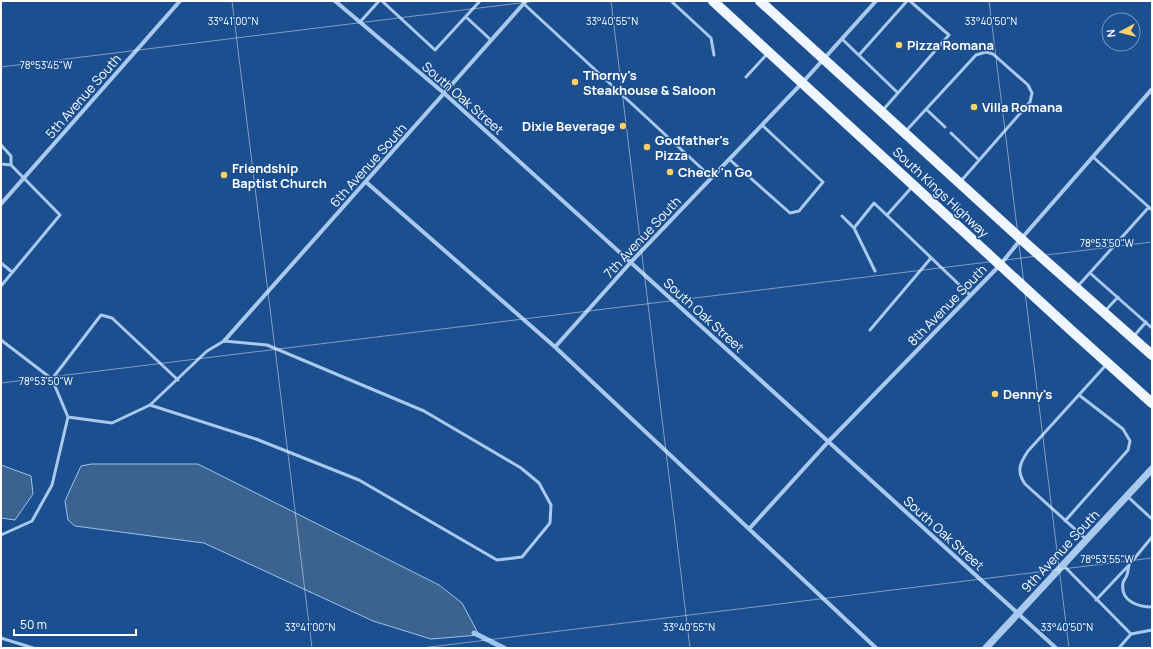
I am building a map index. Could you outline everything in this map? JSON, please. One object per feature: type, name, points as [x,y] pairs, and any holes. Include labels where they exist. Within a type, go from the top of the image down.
[{"type":"main road","name":"South Kings Highway","points":[[712,1],[803,82],[1000,265],[1152,403]]},
{"type":"main road","name":"South Kings Highway","points":[[760,1],[1021,239],[1152,355]]},
{"type":"street","name":"5th Avenue South","points":[[1,204],[180,1]]},
{"type":"street","name":"South Oak Street","points":[[335,1],[444,94],[1056,648]]},
{"type":"street","name":"7th Avenue South","points":[[555,347],[631,262],[803,82],[876,1]]},
{"type":"street","name":"6th Avenue South","points":[[224,341],[525,2]]},
{"type":"street","name":"8th Avenue South","points":[[749,529],[828,442],[1000,265],[1152,89]]},
{"type":"street","points":[[366,182],[555,347],[876,648]]},
{"type":"street","name":"9th Avenue South","points":[[986,648],[1152,469]]},
{"type":"lane","points":[[360,22],[380,1],[435,50],[480,1]]},
{"type":"lane","points":[[671,1],[711,38],[714,55]]},
{"type":"lane","points":[[859,55],[908,1],[949,35],[882,111]]},
{"type":"lane","points":[[525,2],[712,177]]},
{"type":"lane","points":[[466,17],[491,40]]},
{"type":"lane","points":[[842,39],[898,92]]},
{"type":"lane","points":[[746,77],[769,52]]},
{"type":"lane","points":[[905,132],[976,55],[986,52],[993,54],[1028,84],[1032,92],[1030,102],[960,182]]},
{"type":"lane","points":[[926,109],[945,127]]},
{"type":"lane","points":[[729,159],[790,213],[799,211],[823,182],[762,125]]},
{"type":"lane","points":[[951,133],[979,160]]},
{"type":"lane","points":[[1,145],[11,156],[11,165]]},
{"type":"lane","points":[[1093,156],[1152,210]]},
{"type":"lane","points":[[1,164],[11,165],[60,215],[1,286]]},
{"type":"lane","points":[[886,215],[914,185]]},
{"type":"lane","points":[[854,228],[874,204],[970,295]]},
{"type":"lane","points":[[1077,288],[1149,207]]},
{"type":"lane","points":[[842,216],[854,228],[875,271]]},
{"type":"lane","points":[[870,330],[931,258]]},
{"type":"lane","points":[[1,263],[12,272]]},
{"type":"lane","points":[[1090,273],[1152,328]]},
{"type":"lane","points":[[1104,312],[1118,297]]},
{"type":"lane","points":[[52,379],[101,314],[112,318],[178,380]]},
{"type":"lane","points":[[1132,337],[1146,322]]},
{"type":"lane","points":[[1,340],[52,379],[68,417],[52,485],[32,521],[1,535]]},
{"type":"lane","points":[[68,417],[112,423],[150,405],[207,351],[224,341],[267,345],[424,411],[521,468],[539,483],[551,505],[550,523],[522,557],[497,560],[359,480],[256,439],[150,405]]},
{"type":"lane","points":[[1087,540],[1025,484],[1020,476],[1021,463],[1028,451],[1108,363]]},
{"type":"lane","points":[[1065,521],[1128,450],[1130,441],[1123,428],[1080,395]]},
{"type":"lane","points":[[1127,496],[1152,519]]},
{"type":"lane","points":[[1096,600],[1129,565],[1152,537]]},
{"type":"lane","points":[[1063,565],[1131,634]]},
{"type":"lane","points":[[1129,565],[1127,577],[1123,582],[1123,592],[1130,602],[1141,607],[1152,607]]},
{"type":"lane","points":[[1119,648],[1131,634],[1152,630]]},
{"type":"lane","points":[[1,638],[33,648]]},
{"type":"water","points":[[91,464],[198,464],[439,585],[462,603],[479,635],[431,639],[373,621],[204,543],[75,526],[68,520],[65,501],[81,466]]},
{"type":"water","points":[[1,465],[31,476],[33,494],[15,520],[1,518]]},
{"type":"waterway","points":[[474,633],[504,648]]},
{"type":"place","name":"Pizza Romana","points":[[899,45]]},
{"type":"place","name":"Thorny's Steakhouse & Saloon","points":[[575,82]]},
{"type":"place","name":"Villa Romana","points":[[974,107]]},
{"type":"place","name":"Dixie Beverage","points":[[623,126]]},
{"type":"place","name":"Godfather's Pizza","points":[[647,147]]},
{"type":"place","name":"Check 'n Go","points":[[670,172]]},
{"type":"place","name":"Friendship Baptist Church","points":[[224,175]]},
{"type":"place","name":"Denny's","points":[[995,394]]}]
